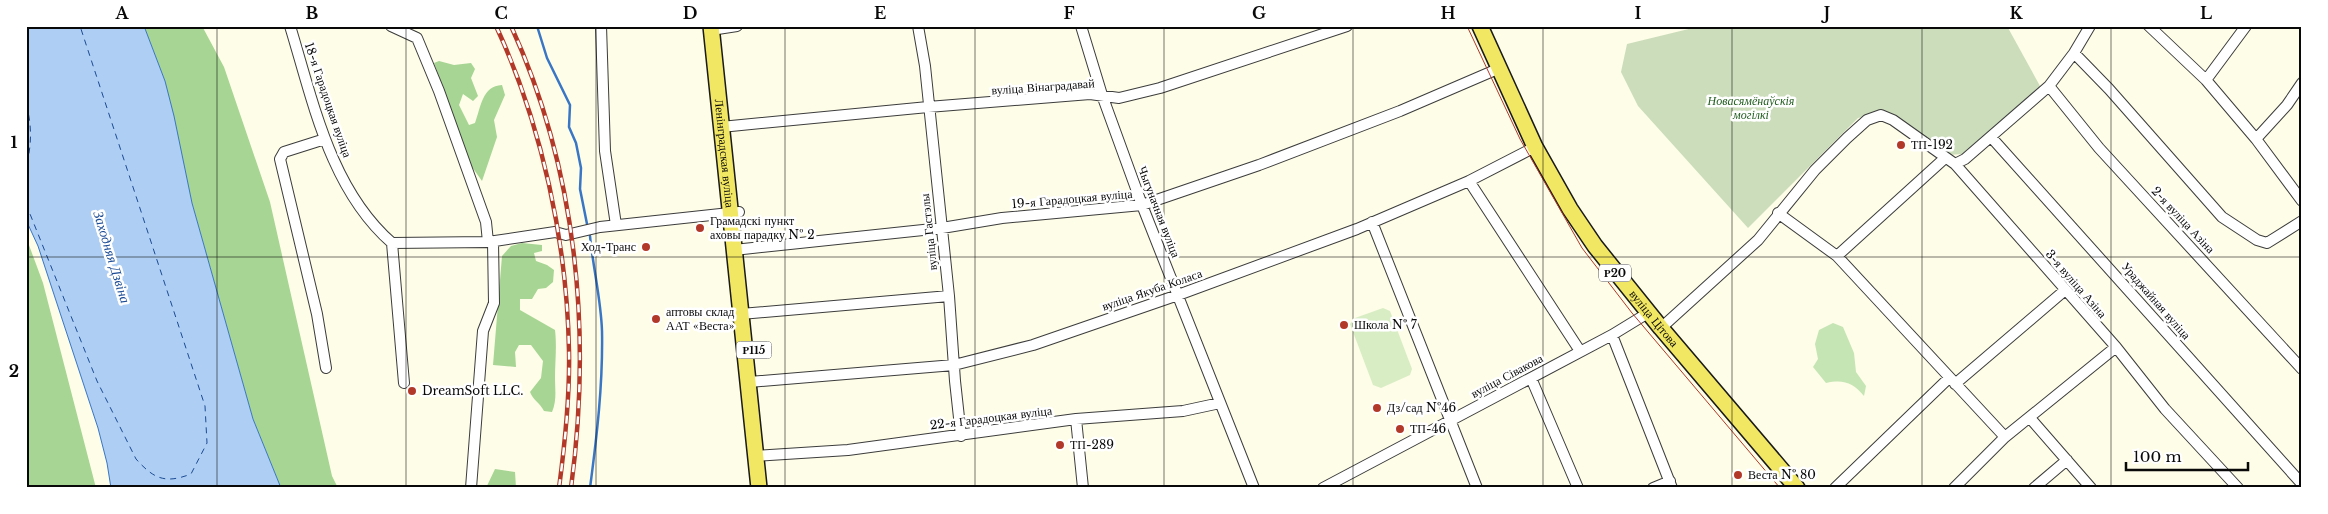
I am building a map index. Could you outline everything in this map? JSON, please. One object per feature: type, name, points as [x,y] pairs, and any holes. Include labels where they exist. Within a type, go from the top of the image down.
[{"type":"main road","name":"вуліца Цітова","points":[[1480,26],[1536,147],[1570,209],[1595,246],[1648,313],[1797,488]]},
{"type":"main road","name":"Ленінградская вуліца","points":[[716,28],[760,455],[759,488]]},
{"type":"main road","name":"Ленінградская вуліца","points":[[760,455],[768,488]]},
{"type":"street","name":"18-я Гарадоцкая вуліца","points":[[290,26],[325,139],[342,178],[373,223],[392,243]]},
{"type":"street","points":[[391,26],[417,38],[439,91],[486,222],[491,242],[494,303],[483,331],[471,488]]},
{"type":"street","points":[[600,26],[605,151],[616,224]]},
{"type":"street","points":[[716,28],[737,26]]},
{"type":"street","name":"вуліца Гастэлы","points":[[918,26],[925,66],[942,228],[961,436]]},
{"type":"street","name":"Чыгуначная вуліца","points":[[1081,26],[1102,95],[1142,205],[1254,488]]},
{"type":"street","name":"вуліца Вінаградавай","points":[[726,126],[1090,94],[1119,98],[1160,88],[1347,26]]},
{"type":"street","points":[[1955,164],[1965,159],[2049,86],[2074,53],[2090,26]]},
{"type":"street","points":[[2149,26],[2206,80],[2256,139],[2302,200]]},
{"type":"street","points":[[2206,80],[2244,27]]},
{"type":"street","points":[[2074,53],[2109,89],[2222,217],[2257,240],[2267,243],[2302,221]]},
{"type":"street","name":"19-я Гарадоцкая вуліца","points":[[739,249],[942,228],[1002,218],[1142,205],[1259,165],[1400,111],[1500,68]]},
{"type":"street","points":[[2256,139],[2287,105],[2302,83]]},
{"type":"street","name":"2-я вуліца Азіна","points":[[2049,86],[2099,148],[2302,369]]},
{"type":"street","name":"3-я вуліца Азіна","points":[[1778,213],[1815,170],[1867,120],[1881,115],[1893,120],[1955,164],[2064,291],[2116,348],[2166,409],[2238,488]]},
{"type":"street","name":"Ураджайная вуліца","points":[[1991,137],[2302,484]]},
{"type":"street","points":[[325,139],[284,152],[280,159],[317,314],[326,368]]},
{"type":"street","name":"вуліца Якуба Коласа","points":[[753,381],[954,365],[1033,345],[1178,295],[1372,222],[1469,181],[1536,147]]},
{"type":"street","points":[[1836,256],[1945,158]]},
{"type":"street","points":[[1469,181],[1580,351]]},
{"type":"street","points":[[404,383],[392,243],[491,242],[554,232],[566,235],[616,224],[734,212]]},
{"type":"street","points":[[1661,328],[1741,257],[1758,240],[1778,213],[1836,256],[2005,437]]},
{"type":"street","points":[[1372,222],[1477,488]]},
{"type":"street","points":[[1835,488],[1952,381],[2064,291]]},
{"type":"street","points":[[746,313],[949,296]]},
{"type":"street","name":"вуліца Сівакова","points":[[1323,488],[1612,335],[1648,313]]},
{"type":"street","points":[[1612,335],[1671,485],[1653,488]]},
{"type":"street","points":[[1954,488],[2005,437],[2116,348]]},
{"type":"street","points":[[1531,378],[1578,488]]},
{"type":"street","name":"22-я Гарадоцкая вуліца","points":[[760,455],[848,450],[1076,420],[1183,411],[1220,403]]},
{"type":"street","points":[[2030,418],[2091,488]]},
{"type":"street","points":[[1076,420],[1083,488]]},
{"type":"street","points":[[2034,488],[2067,460]]},
{"type":"green space","points":[[144,26],[202,26],[224,67],[270,202],[332,476],[338,488],[281,488],[253,419],[192,203],[165,81]]},
{"type":"green space","name":"Новасямёнаўскія могілкі","points":[[1701,26],[2007,26],[2040,86],[1963,154],[1947,155],[1885,112],[1858,118],[1748,228],[1638,106],[1621,72],[1627,44]]},
{"type":"green space","points":[[439,61],[454,65],[471,63],[475,69],[471,78],[478,96],[473,101],[463,94],[459,105],[469,125],[475,123],[486,93],[495,86],[502,85],[505,95],[494,120],[497,137],[482,181],[472,167],[434,63]]},
{"type":"green space","points":[[26,237],[43,283],[96,488],[26,488]]},
{"type":"green space","points":[[522,243],[542,245],[542,251],[534,253],[536,261],[554,270],[553,282],[546,288],[538,289],[532,299],[520,299],[520,310],[555,330],[555,403],[552,412],[544,411],[530,392],[541,378],[543,361],[531,345],[519,345],[515,352],[516,367],[493,365],[502,256],[511,246]]},
{"type":"green space","points":[[1383,308],[1390,311],[1412,369],[1410,375],[1381,388],[1373,385],[1350,324],[1355,318]]},
{"type":"green space","points":[[1833,323],[1843,327],[1854,353],[1856,372],[1866,386],[1864,396],[1848,383],[1826,383],[1813,367],[1818,359],[1815,344],[1819,330]]},
{"type":"green space","points":[[495,469],[515,472],[516,488],[486,488]]},
{"type":"water","name":"Заходняя Дзвіна","points":[[26,26],[144,26],[165,81],[192,203],[253,419],[281,488],[111,488],[98,428],[38,246],[26,220]]},
{"type":"waterway","points":[[537,26],[547,58],[570,105],[569,127],[576,143],[581,168],[580,189],[587,224]]},
{"type":"waterway","points":[[590,236],[600,307],[602,370],[590,488]]},
{"type":"ferry route","points":[[26,204],[97,381],[136,459],[160,478],[174,479],[191,474],[207,443],[205,406],[80,26]]},
{"type":"ferry route","points":[[26,104],[31,135],[26,166]]},
{"type":"tram line","points":[[1467,26],[1520,139],[1582,248],[1632,313],[1780,488]]},
{"type":"railway","points":[[496,26],[527,103],[539,144],[557,226],[563,268],[567,310],[569,385],[559,488]]},
{"type":"railway","points":[[511,26],[533,81],[551,137],[565,194],[574,252],[579,311],[580,370],[571,488]]},
{"type":"place","name":"ТП-192","points":[[1901,145]]},
{"type":"place","name":"Грамадскі пункт аховы парадку № 2","points":[[700,228]]},
{"type":"place","name":"Ход-Транс","points":[[646,247]]},
{"type":"place","name":"аптовы склад ААТ «Веста»","points":[[656,319]]},
{"type":"place","name":"Школа № 7","points":[[1344,325]]},
{"type":"place","name":"DreamSoft LLC.","points":[[412,391]]},
{"type":"place","name":"Дз/сад №46","points":[[1377,408]]},
{"type":"place","name":"ТП-46","points":[[1400,429]]},
{"type":"place","name":"ТП-289","points":[[1060,445]]},
{"type":"place","name":"Веста № 80","points":[[1738,475]]}]
